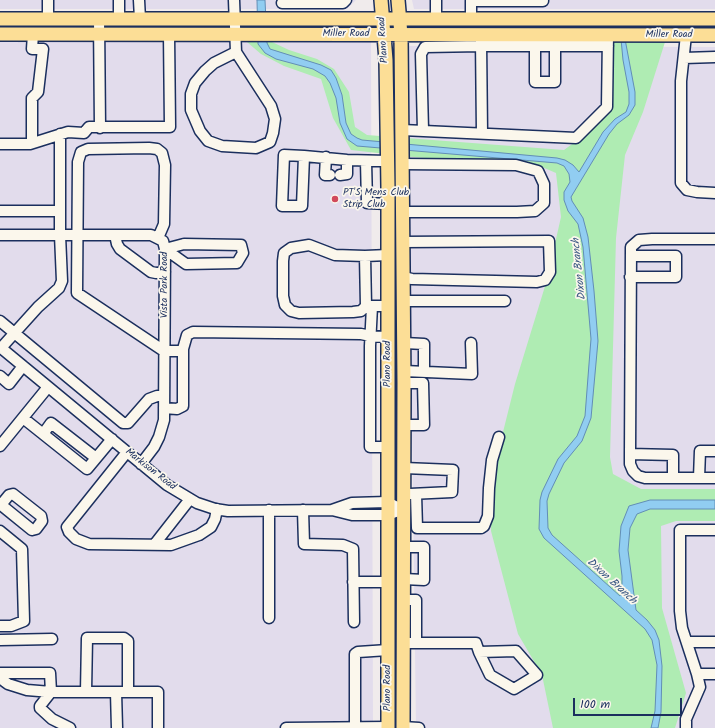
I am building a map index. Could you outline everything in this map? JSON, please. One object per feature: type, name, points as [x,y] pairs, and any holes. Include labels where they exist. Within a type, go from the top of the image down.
[{"type":"main road","name":"Plano Road","points":[[381,0],[386,60],[388,156],[388,728]]},
{"type":"main road","name":"Plano Road","points":[[398,0],[401,35],[404,468],[410,494],[404,510],[404,600],[410,642],[403,728]]},
{"type":"main road","name":"Miller Road","points":[[0,19],[715,19]]},
{"type":"main road","points":[[541,42],[543,19]]},
{"type":"main road","name":"Miller Road","points":[[0,34],[401,35],[442,41],[480,40],[541,42],[608,41],[686,35],[715,35]]},
{"type":"main road","points":[[388,204],[403,212]]},
{"type":"main road","points":[[388,337],[404,340]]},
{"type":"main road","points":[[388,728],[403,728]]},
{"type":"street","points":[[48,0],[48,19]]},
{"type":"street","points":[[119,0],[119,19]]},
{"type":"street","points":[[139,0],[140,19]]},
{"type":"street","points":[[234,0],[239,19],[236,52],[271,106],[275,119],[270,142],[256,148],[222,146],[208,141],[200,132],[191,110],[191,94],[195,83],[204,71],[214,63],[236,52]]},
{"type":"street","points":[[279,19],[282,1],[343,3],[346,0]]},
{"type":"street","points":[[436,0],[436,19]]},
{"type":"street","points":[[472,19],[471,1],[543,1],[543,19]]},
{"type":"street","points":[[99,19],[100,128]]},
{"type":"street","points":[[32,143],[32,98],[38,92],[43,49],[32,49],[33,34]]},
{"type":"street","points":[[0,144],[32,143],[68,132],[84,133],[89,128],[170,127],[169,34]]},
{"type":"street","points":[[686,35],[682,81],[681,183],[687,190],[715,193]]},
{"type":"street","points":[[480,40],[482,133]]},
{"type":"street","points":[[423,130],[421,54],[425,47],[442,41]]},
{"type":"street","points":[[402,130],[576,138],[607,107],[608,41],[555,46],[541,42],[535,82],[555,82],[555,46]]},
{"type":"street","points":[[684,58],[715,57]]},
{"type":"street","points":[[0,347],[38,307],[59,288],[62,281],[60,235],[60,134]]},
{"type":"street","points":[[158,238],[164,224],[165,165],[162,153],[157,149],[149,148],[88,149],[81,152],[78,162],[77,293],[164,351],[183,351]]},
{"type":"street","points":[[304,156],[302,206],[282,206],[284,155],[326,157],[366,161],[388,156]]},
{"type":"street","points":[[326,157],[325,175],[347,174],[347,160]]},
{"type":"street","points":[[402,157],[516,165],[538,171],[544,184],[544,203],[535,211],[403,212]]},
{"type":"street","points":[[366,161],[367,203],[388,204]]},
{"type":"street","points":[[0,212],[60,211]]},
{"type":"street","name":"Vista Park Road","points":[[0,235],[151,235],[163,241],[165,249],[164,420],[159,437],[154,447],[141,464]]},
{"type":"street","points":[[115,235],[120,249],[151,272],[165,272]]},
{"type":"street","points":[[715,239],[639,240],[631,246],[630,277],[630,464],[638,476],[646,478],[715,478]]},
{"type":"street","points":[[403,242],[549,241],[550,272],[545,280],[537,282],[412,279],[403,277]]},
{"type":"street","points":[[184,244],[241,245],[243,253],[237,263],[186,264],[165,249],[184,244]]},
{"type":"street","points":[[388,255],[335,255],[309,245],[290,248],[284,253],[283,261],[283,296],[285,305],[291,311],[299,313],[353,312],[369,306],[388,306]]},
{"type":"street","points":[[365,256],[371,336],[370,447],[388,447]]},
{"type":"street","points":[[630,277],[676,277],[676,256],[631,256]]},
{"type":"street","points":[[403,301],[505,301]]},
{"type":"street","points":[[0,321],[123,423],[128,423],[149,399],[157,396],[164,396]]},
{"type":"street","points":[[164,408],[177,409],[183,406],[184,342],[187,335],[193,332],[361,334],[388,337]]},
{"type":"street","points":[[404,340],[424,344],[424,372]]},
{"type":"street","points":[[404,377],[424,372],[472,374],[471,343]]},
{"type":"street","name":"Markison Road","points":[[0,347],[167,485],[190,499],[217,509],[228,511],[332,510],[352,515],[387,514],[404,510]]},
{"type":"street","points":[[0,376],[9,384],[23,366]]},
{"type":"street","points":[[404,377],[423,383],[424,425],[404,425]]},
{"type":"street","points":[[370,384],[388,384]]},
{"type":"street","points":[[0,446],[48,387]]},
{"type":"street","points":[[23,418],[86,469],[112,440]]},
{"type":"street","points":[[42,434],[51,423],[96,458]]},
{"type":"street","points":[[404,468],[453,470],[452,492],[410,494],[417,528],[481,528],[484,526],[488,516],[492,460],[499,437]]},
{"type":"street","points":[[699,478],[700,451],[715,451]]},
{"type":"street","points":[[128,452],[67,527],[69,532],[76,539],[89,544],[170,545],[199,534],[211,527],[215,519],[217,509]]},
{"type":"street","points":[[630,454],[673,455],[673,478]]},
{"type":"street","points":[[154,545],[190,499]]},
{"type":"street","points":[[269,510],[269,618]]},
{"type":"street","points":[[303,510],[304,544],[343,545],[353,549],[354,622]]},
{"type":"street","points":[[387,514],[404,525],[417,524]]},
{"type":"street","points":[[686,728],[686,719],[700,687],[688,642],[682,628],[680,611],[680,530],[715,530]]},
{"type":"street","points":[[0,531],[22,549],[24,621],[10,626],[0,626]]},
{"type":"street","points":[[404,547],[424,547],[424,580],[404,579]]},
{"type":"street","points":[[354,582],[387,582]]},
{"type":"street","points":[[86,692],[87,638],[124,638],[128,641],[128,692]]},
{"type":"street","points":[[0,640],[52,639]]},
{"type":"street","points":[[410,642],[476,642],[479,652],[490,675],[514,689],[537,675],[516,652],[479,652]]},
{"type":"street","points":[[688,642],[715,642]]},
{"type":"street","points":[[355,728],[355,654],[358,652],[388,650]]},
{"type":"street","points":[[0,673],[50,673],[51,692],[40,708],[52,719],[70,728]]},
{"type":"street","points":[[697,674],[715,674]]},
{"type":"street","points":[[0,678],[8,684],[27,690],[51,692],[158,692],[158,728]]},
{"type":"street","points":[[116,692],[117,728]]},
{"type":"street","points":[[286,728],[388,728]]},
{"type":"street","points":[[403,728],[419,728]]},
{"type":"shaded area","points":[[0,0],[356,0],[347,9],[0,9]]},
{"type":"shaded area","points":[[412,0],[715,0],[715,9],[414,9]]},
{"type":"shaded area","points":[[0,41],[371,42],[373,728],[0,728]]},
{"type":"shaded area","points":[[407,46],[715,47],[715,728],[416,728]]},
{"type":"green space","points":[[247,42],[272,42],[289,50],[317,59],[334,69],[349,92],[355,127],[367,135],[564,150],[587,133],[611,108],[613,42],[665,42],[643,112],[625,155],[616,238],[610,457],[613,474],[641,489],[715,489],[715,521],[676,521],[661,526],[662,608],[686,693],[675,728],[553,728],[542,675],[518,634],[491,531],[491,480],[515,384],[546,283],[561,217],[556,173],[542,167],[413,157],[351,150],[333,118],[321,79],[284,66],[261,54]]},
{"type":"water","points":[[257,0],[265,0],[267,43],[270,49],[321,65],[331,70],[336,78],[342,95],[346,123],[351,134],[357,138],[362,140],[557,158],[565,160],[573,165],[579,172],[603,132],[615,119],[626,112],[629,104],[629,92],[621,39],[625,39],[635,92],[635,105],[629,115],[617,124],[609,134],[571,197],[583,218],[588,237],[598,341],[591,418],[582,441],[564,463],[549,494],[547,501],[548,528],[552,535],[620,596],[622,591],[619,551],[621,526],[629,506],[650,500],[715,500],[715,509],[650,509],[637,514],[630,528],[628,550],[636,610],[655,630],[659,640],[662,666],[661,712],[658,728],[651,728],[655,711],[657,665],[652,640],[645,629],[544,538],[539,529],[540,500],[542,492],[558,459],[577,436],[585,416],[591,339],[583,247],[578,224],[568,211],[564,200],[564,192],[570,182],[569,174],[564,166],[557,163],[357,146],[347,139],[340,123],[336,98],[330,83],[325,76],[313,69],[276,59],[265,53],[258,44]]},
{"type":"place","name":"PT'S Mens Club Strip Club","points":[[335,199]]},
{"type":"water label","name":"Dixon Branch","points":[[580,269]]},
{"type":"water label","name":"Dixon Branch","points":[[611,582]]}]
